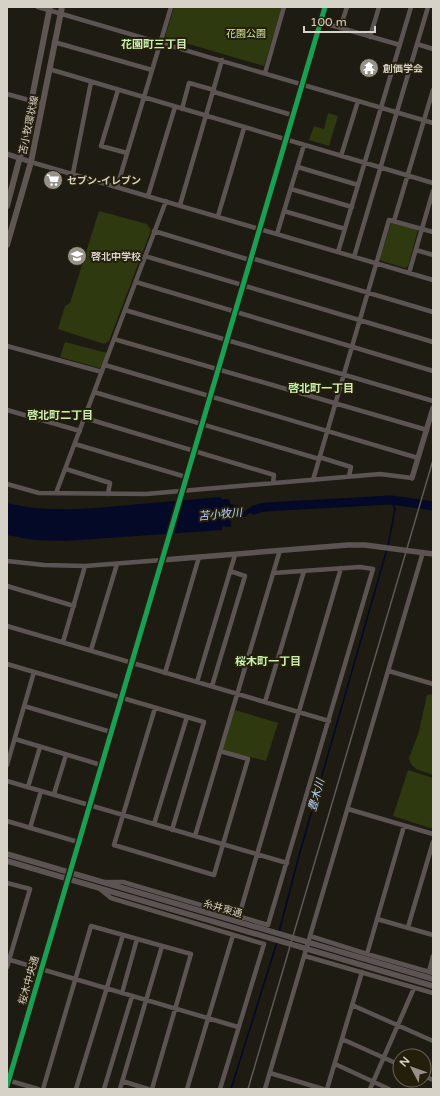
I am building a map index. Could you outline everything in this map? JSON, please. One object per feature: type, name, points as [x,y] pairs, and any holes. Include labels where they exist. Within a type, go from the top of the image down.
[{"type":"main road","name":"苫小牧環状線","points":[[7,206],[20,158],[50,9]]},
{"type":"main road","name":"苫小牧環状線","points":[[7,245],[31,162],[61,10]]},
{"type":"street","points":[[38,7],[61,10],[160,42],[433,123]]},
{"type":"street","points":[[117,187],[171,7]]},
{"type":"street","points":[[265,73],[284,7]]},
{"type":"street","points":[[162,560],[325,7]]},
{"type":"street","points":[[340,28],[347,7]]},
{"type":"street","points":[[370,37],[379,7]]},
{"type":"street","points":[[338,252],[411,7]]},
{"type":"street","points":[[354,257],[428,7]]},
{"type":"street","points":[[320,22],[400,45]]},
{"type":"street","points":[[54,42],[152,70]]},
{"type":"street","points":[[418,44],[433,49]]},
{"type":"street","points":[[180,205],[207,117],[222,60]]},
{"type":"street","points":[[49,69],[433,183]]},
{"type":"street","points":[[73,173],[90,82]]},
{"type":"street","points":[[182,109],[190,83],[292,115]]},
{"type":"street","points":[[118,90],[101,146],[127,153]]},
{"type":"street","points":[[394,221],[433,90]]},
{"type":"street","points":[[7,94],[43,104]]},
{"type":"street","points":[[341,156],[358,100]]},
{"type":"street","points":[[148,196],[175,107]]},
{"type":"street","points":[[218,216],[244,128]]},
{"type":"street","points":[[277,234],[304,145]]},
{"type":"street","points":[[7,154],[433,280]]},
{"type":"street","points":[[298,167],[358,185]]},
{"type":"street","points":[[291,190],[352,207]]},
{"type":"street","points":[[409,273],[422,229],[431,207],[433,191]]},
{"type":"street","points":[[56,493],[166,201]]},
{"type":"street","points":[[284,211],[345,229]]},
{"type":"street","points":[[313,480],[389,220],[433,232]]},
{"type":"street","points":[[154,231],[433,312]]},
{"type":"street","points":[[416,250],[433,255]]},
{"type":"street","points":[[146,256],[433,342]]},
{"type":"street","points":[[136,282],[433,371]]},
{"type":"street","points":[[125,310],[433,401]]},
{"type":"street","points":[[114,339],[427,430]]},
{"type":"street","points":[[7,346],[102,372]]},
{"type":"street","points":[[105,365],[418,458]]},
{"type":"street","points":[[94,392],[351,467],[349,476]]},
{"type":"street","points":[[7,484],[39,494],[146,494],[349,476],[386,474],[412,478],[433,408]]},
{"type":"street","points":[[7,410],[80,431]]},
{"type":"street","points":[[84,418],[274,475],[273,483]]},
{"type":"street","points":[[75,444],[186,477]]},
{"type":"street","points":[[66,469],[110,482],[108,494]]},
{"type":"street","points":[[7,561],[44,565],[85,566],[348,545],[366,545],[433,554]]},
{"type":"street","points":[[195,836],[280,550]]},
{"type":"street","points":[[265,1089],[423,552]]},
{"type":"street","points":[[197,682],[235,554]]},
{"type":"street","points":[[165,673],[199,557]]},
{"type":"street","name":"桜木中央通","points":[[8,1082],[162,560]]},
{"type":"street","points":[[91,650],[117,564]]},
{"type":"street","points":[[63,642],[85,566]]},
{"type":"street","points":[[102,882],[123,882],[268,925],[373,569],[360,567],[273,573]]},
{"type":"street","points":[[239,916],[341,568]]},
{"type":"street","points":[[212,686],[245,576],[230,571]]},
{"type":"street","points":[[265,702],[304,571]]},
{"type":"street","points":[[7,586],[74,606]]},
{"type":"street","points":[[7,626],[329,721]]},
{"type":"street","points":[[7,664],[204,722],[172,830]]},
{"type":"street","points":[[389,671],[433,684]]},
{"type":"street","points":[[7,765],[34,672]]},
{"type":"street","points":[[24,706],[111,732]]},
{"type":"street","points":[[155,708],[114,846],[214,875],[248,759],[220,751]]},
{"type":"street","points":[[154,824],[187,717]]},
{"type":"street","points":[[15,739],[102,765]]},
{"type":"street","points":[[28,787],[40,747]]},
{"type":"street","points":[[54,794],[66,755]]},
{"type":"street","points":[[7,781],[287,864]]},
{"type":"street","points":[[30,828],[41,791]]},
{"type":"street","points":[[348,809],[433,834]]},
{"type":"street","points":[[7,821],[78,842]]},
{"type":"street","points":[[367,954],[404,826]]},
{"type":"street","points":[[408,927],[433,842]]},
{"type":"street","name":"糸井東通","points":[[7,854],[384,968],[433,986]]},
{"type":"street","name":"糸井東通","points":[[7,861],[99,888],[208,916]]},
{"type":"street","points":[[7,883],[30,889],[8,959],[7,967]]},
{"type":"street","points":[[99,888],[111,898],[264,944],[220,1089]]},
{"type":"street","points":[[377,919],[433,935]]},
{"type":"street","points":[[43,1089],[91,926],[191,954],[152,1089]]},
{"type":"street","points":[[76,1089],[122,935]]},
{"type":"street","points":[[187,1089],[233,935]]},
{"type":"street","points":[[310,936],[431,972],[433,956]]},
{"type":"street","points":[[122,993],[137,939]]},
{"type":"street","points":[[120,1089],[162,946]]},
{"type":"street","points":[[305,956],[433,993]]},
{"type":"street","points":[[8,959],[238,1027]]},
{"type":"street","name":"糸井東通","points":[[384,968],[433,979]]},
{"type":"street","points":[[327,1089],[362,972]]},
{"type":"street","points":[[370,1089],[414,988]]},
{"type":"street","points":[[104,1089],[132,996]]},
{"type":"street","points":[[352,1005],[433,1041]]},
{"type":"street","points":[[342,1039],[392,1061]]},
{"type":"street","points":[[335,1064],[389,1089]]},
{"type":"street","points":[[270,1073],[323,1089]]},
{"type":"street","points":[[122,1081],[148,1089]]},
{"type":"street","points":[[8,1082],[38,1089]]},
{"type":"green space","name":"花園公園","points":[[174,7],[282,7],[264,66],[165,37]]},
{"type":"green space","points":[[328,113],[338,116],[329,146],[309,140],[314,126],[324,129]]},
{"type":"green space","points":[[99,211],[147,224],[151,230],[109,341],[104,344],[58,329],[65,306],[70,303]]},
{"type":"green space","points":[[391,223],[418,230],[408,266],[405,268],[382,261],[380,259]]},
{"type":"green space","points":[[65,342],[107,353],[102,367],[99,368],[60,357]]},
{"type":"green space","points":[[433,694],[433,775],[416,769],[411,764],[409,758],[419,731],[427,695]]},
{"type":"green space","points":[[235,710],[278,723],[266,761],[225,751],[223,748]]},
{"type":"green space","points":[[408,770],[433,778],[433,829],[393,816]]},
{"type":"water","points":[[221,497],[221,499],[229,499],[230,504],[238,506],[243,512],[255,505],[265,505],[264,508],[244,517],[239,515],[230,515],[231,527],[222,526],[222,530],[65,541],[35,540],[7,535],[7,503],[37,508],[68,509],[99,508]]},
{"type":"waterway","name":"豊木川","points":[[388,546],[395,509],[391,500]]},
{"type":"waterway","name":"苫小牧川","points":[[254,510],[265,507],[391,500],[433,506]]},
{"type":"waterway","name":"豊木川","points":[[279,932],[300,852],[387,549]]},
{"type":"waterway","name":"豊木川","points":[[231,1089],[277,942]]},
{"type":"railway","points":[[248,1089],[433,460]]},
{"type":"cycle path","points":[[7,1086],[325,7]]},
{"type":"place","name":"創価学会","points":[[369,68]]},
{"type":"place","name":"セブン-イレブン","points":[[53,180]]},
{"type":"place","name":"啓北中学校","points":[[77,256]]},
{"type":"district","name":"花園町三丁目","points":[[154,44]]},
{"type":"district","name":"啓北町一丁目","points":[[321,388]]},
{"type":"district","name":"啓北町二丁目","points":[[60,415]]},
{"type":"district","name":"桜木町一丁目","points":[[268,661]]}]
